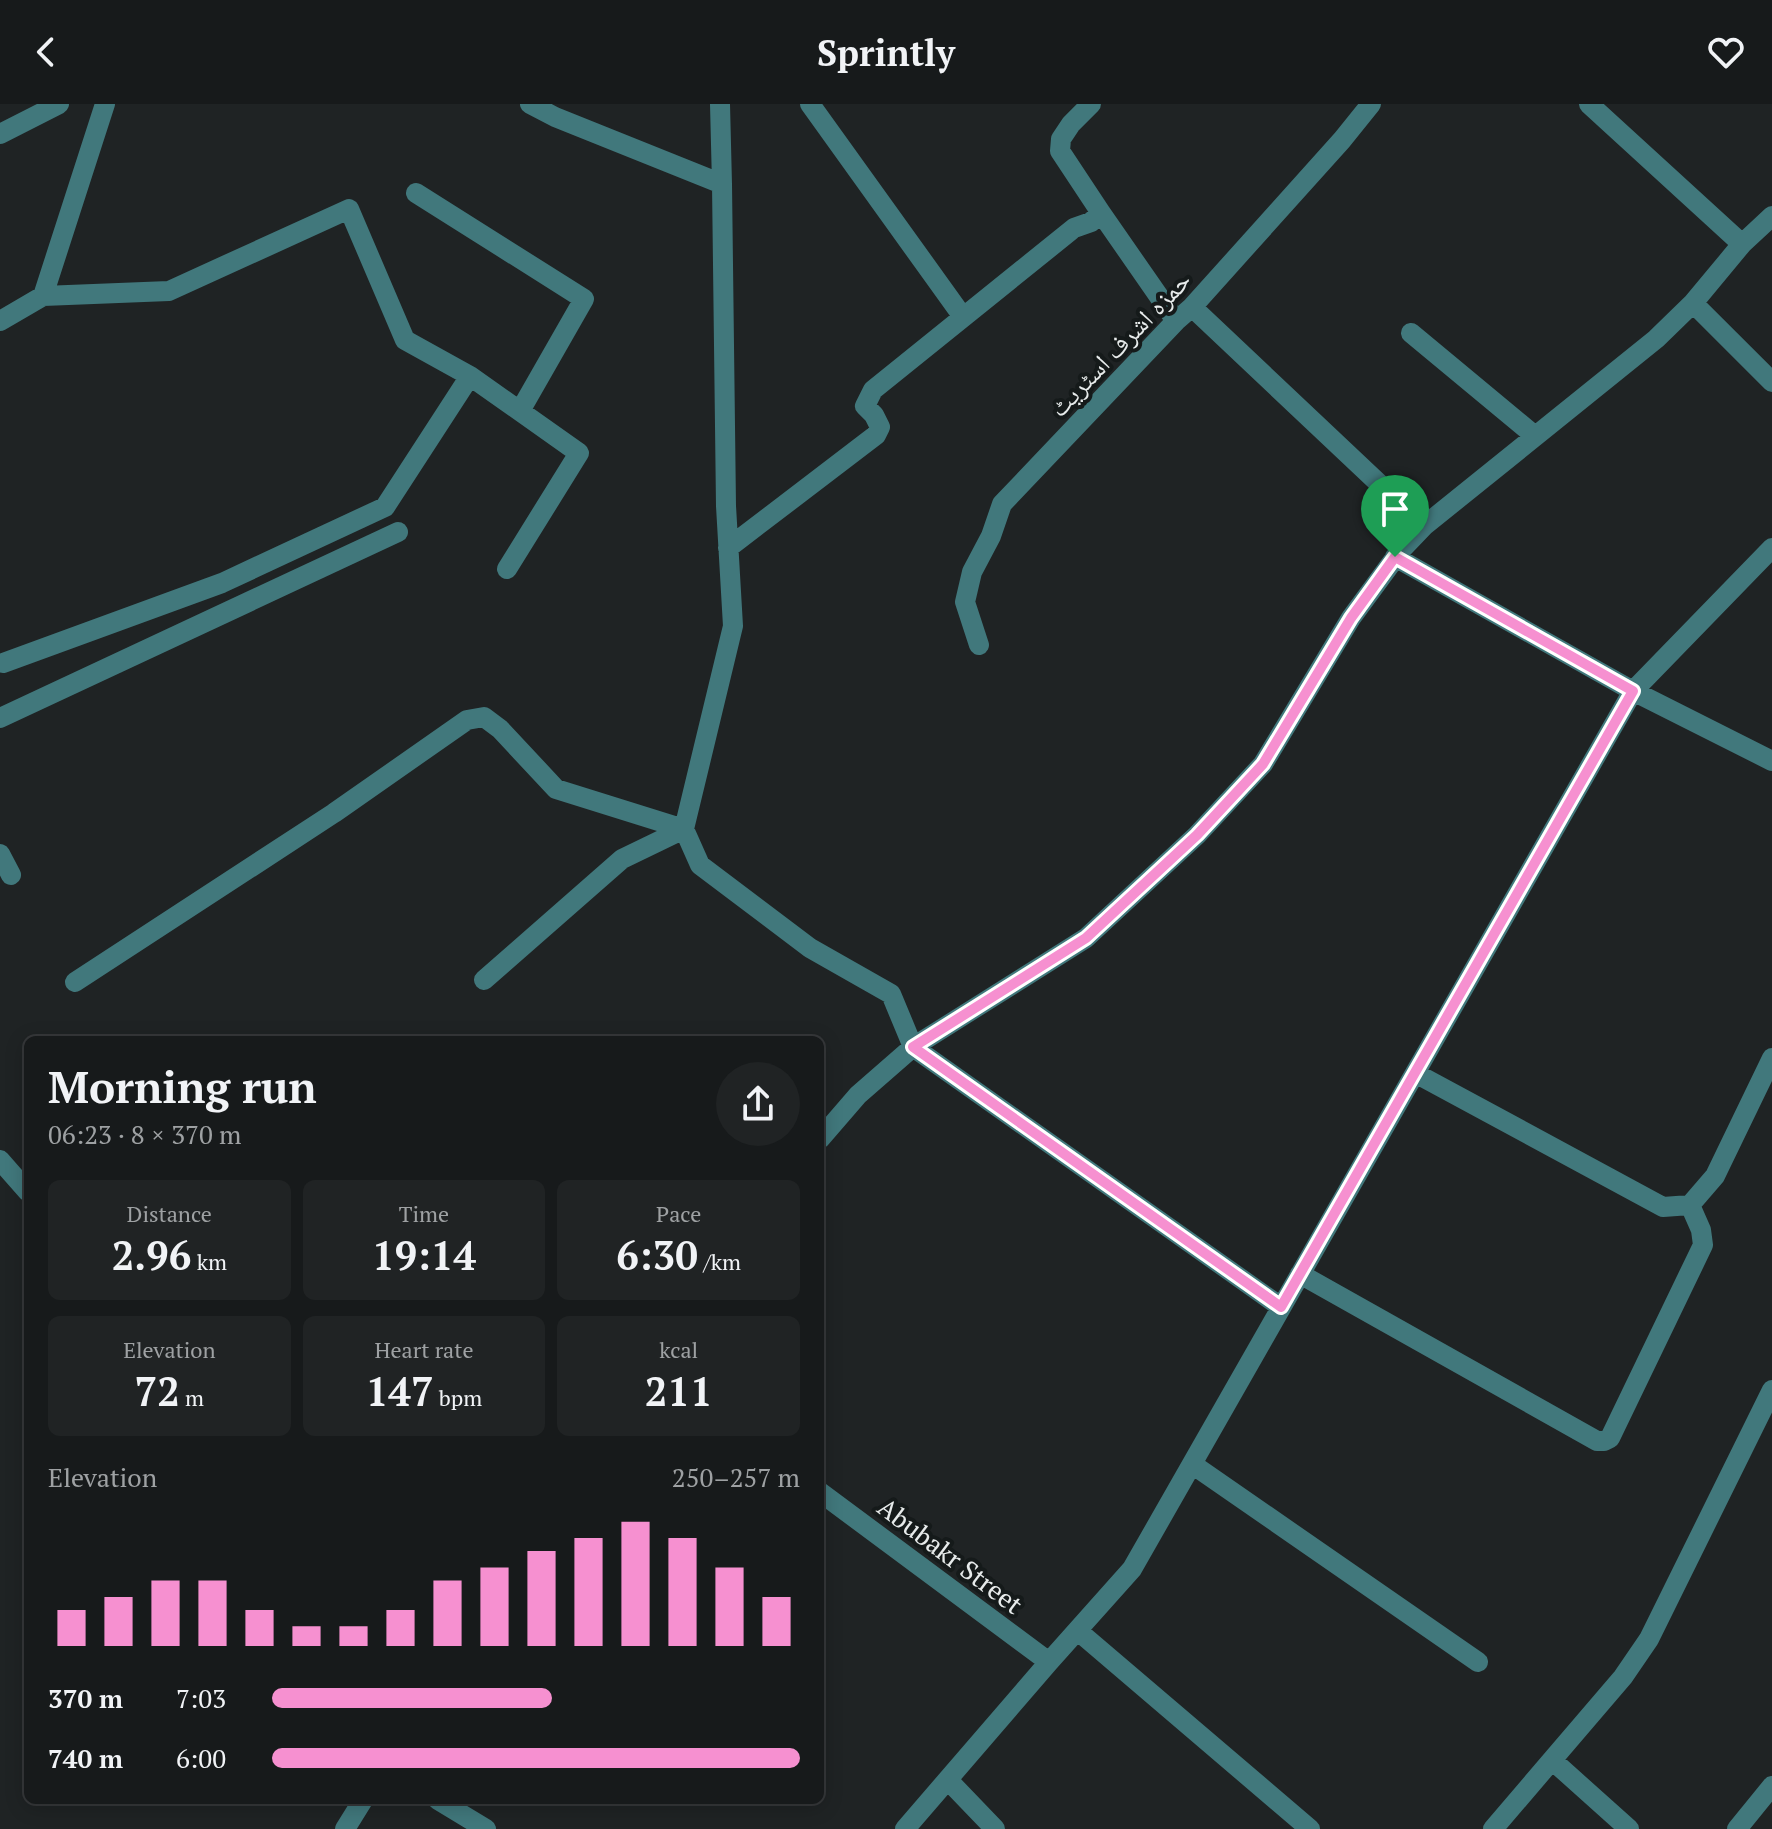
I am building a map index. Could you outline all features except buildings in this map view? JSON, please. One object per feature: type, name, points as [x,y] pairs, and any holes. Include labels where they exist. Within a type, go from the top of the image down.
[{"type":"street","points":[[0,134],[59,104]]},
{"type":"street","points":[[43,296],[105,104]]},
{"type":"street","points":[[530,104],[722,184]]},
{"type":"street","points":[[720,104],[726,506],[733,626],[684,829],[700,865],[810,948],[891,994],[913,1047],[1281,1307]]},
{"type":"street","points":[[810,104],[963,317]]},
{"type":"street","points":[[1091,104],[1061,139],[1060,151],[1176,321]]},
{"type":"street","name":"حمزہ اشرف اسٹریٹ","points":[[979,645],[965,602],[972,572],[991,536],[1002,504],[1192,307],[1371,104]]},
{"type":"street","points":[[1589,104],[1742,244]]},
{"type":"street","points":[[416,193],[584,299],[520,411]]},
{"type":"street","points":[[0,321],[43,296],[169,291],[349,209],[405,340],[470,376],[579,453],[507,569]]},
{"type":"street","points":[[728,548],[876,435],[880,427],[865,406],[873,390],[1074,228],[1091,222],[1101,213]]},
{"type":"street","points":[[824,1134],[858,1095],[913,1047],[1086,938],[1197,835],[1263,764],[1351,618],[1395,557],[1424,526],[1656,339],[1693,303],[1742,244],[1772,216]]},
{"type":"street","points":[[1693,303],[1772,382]]},
{"type":"street","points":[[1192,307],[1424,526]]},
{"type":"street","points":[[1411,333],[1535,436]]},
{"type":"street","points":[[3,663],[222,583],[385,507],[470,376]]},
{"type":"street","points":[[0,718],[398,532]]},
{"type":"street","points":[[905,1829],[1132,1569],[1633,691],[1772,548]]},
{"type":"street","points":[[1395,557],[1633,691],[1772,761]]},
{"type":"street","points":[[75,982],[334,813],[467,720],[484,717],[500,729],[556,789],[684,829]]},
{"type":"street","points":[[484,980],[622,859],[684,829]]},
{"type":"street","points":[[0,854],[11,875]]},
{"type":"street","points":[[1415,1073],[1663,1207],[1690,1205],[1715,1176],[1772,1058]]},
{"type":"street","points":[[0,1160],[24,1187]]},
{"type":"street","points":[[1300,1274],[1597,1441],[1604,1441],[1610,1438],[1703,1245],[1701,1230],[1690,1205]]},
{"type":"street","points":[[1493,1829],[1623,1677],[1649,1639],[1772,1390]]},
{"type":"street","points":[[1192,1464],[1478,1662]]},
{"type":"street","name":"Abubakr Street","points":[[824,1495],[1049,1662]]},
{"type":"street","points":[[1078,1631],[1310,1829]]},
{"type":"street","points":[[1552,1760],[1629,1829]]},
{"type":"street","points":[[948,1780],[995,1829]]},
{"type":"street","points":[[1737,1829],[1772,1786]]},
{"type":"street","points":[[345,1829],[361,1804]]},
{"type":"street","points":[[445,1804],[486,1829]]},
{"type":"route","points":[[1395,557],[1633,691],[1281,1307],[913,1047],[1086,938],[1197,835],[1263,764],[1351,618],[1395,557]]}]
